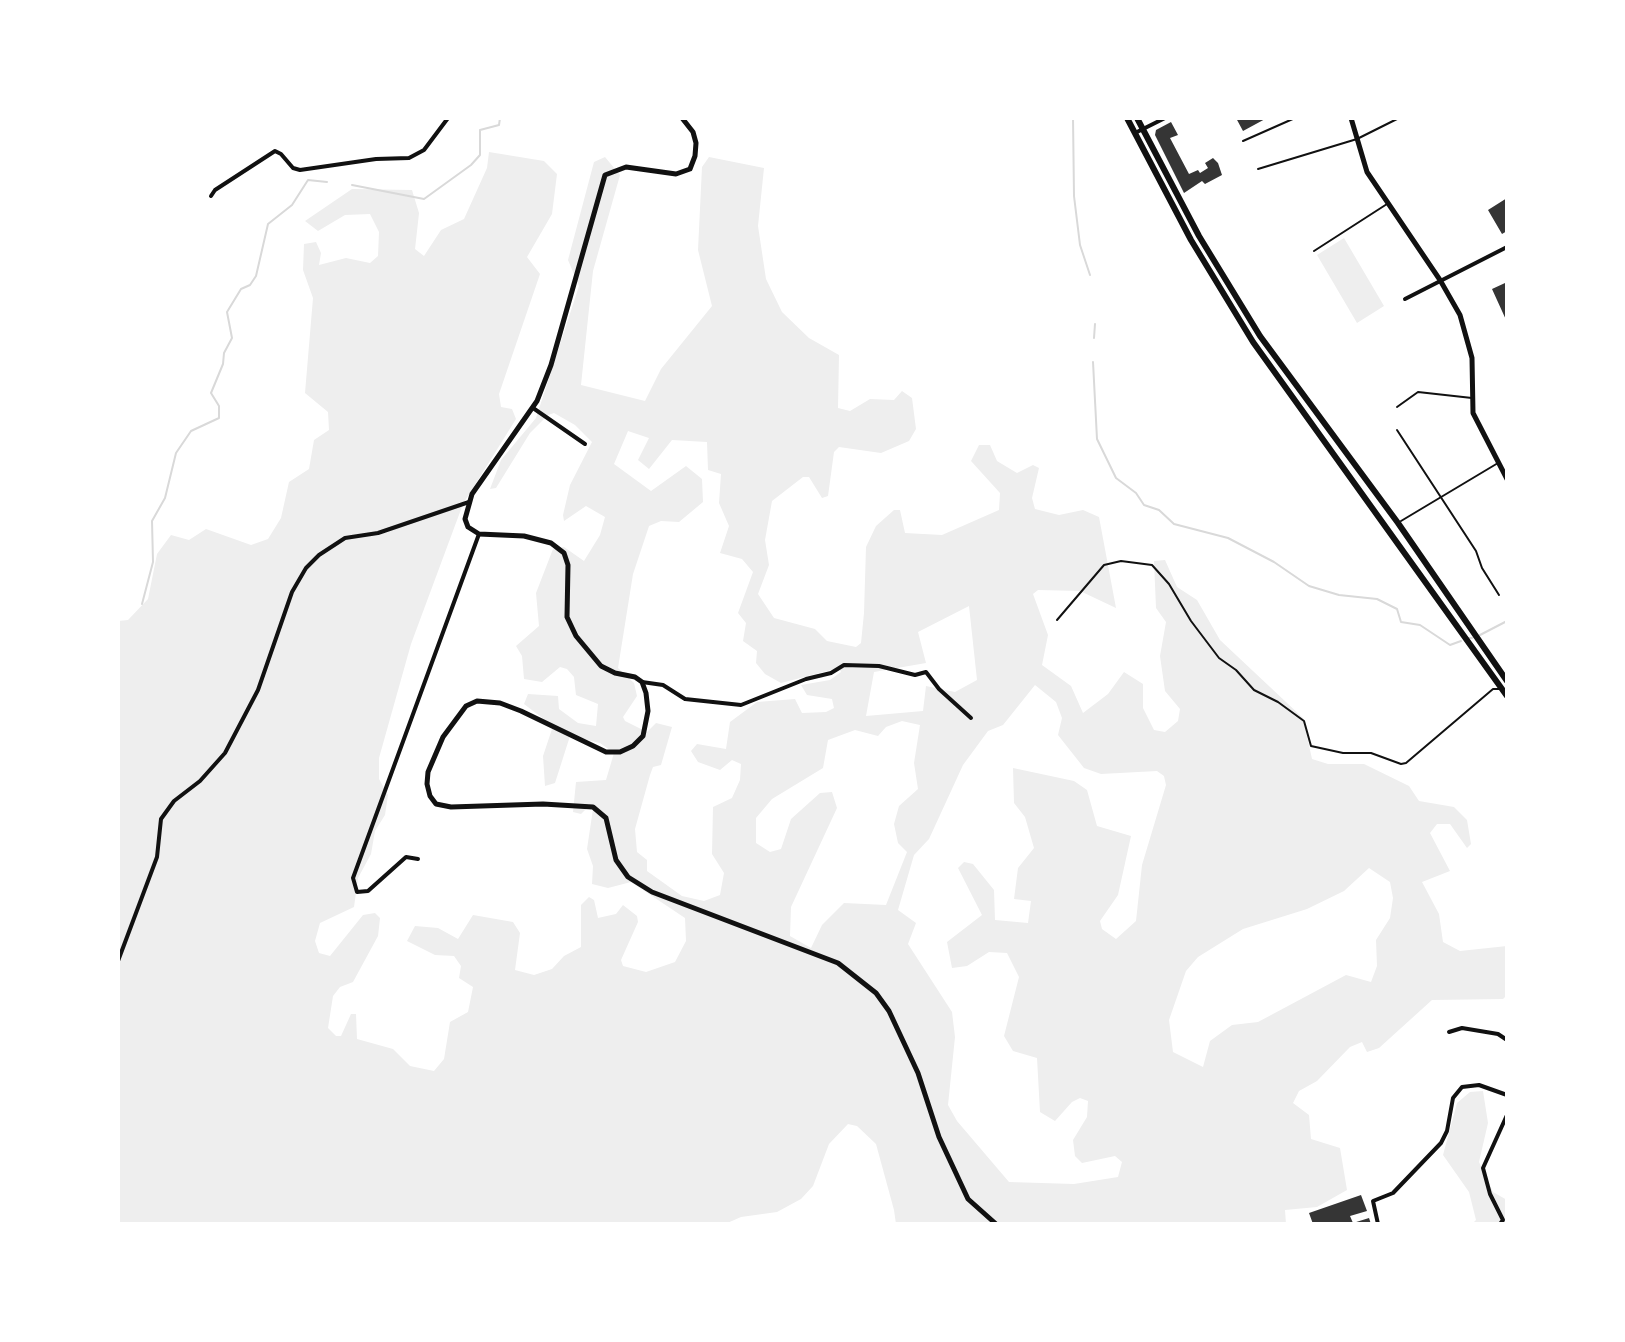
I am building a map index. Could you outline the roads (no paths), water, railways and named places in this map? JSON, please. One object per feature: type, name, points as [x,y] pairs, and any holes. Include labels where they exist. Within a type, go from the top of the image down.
[{"type":"main road","points":[[1127,118],[1191,240],[1253,342],[1505,686]]},
{"type":"main road","points":[[1137,118],[1199,236],[1260,336],[1398,523],[1505,686],[1507,696]]},
{"type":"street","points":[[211,196],[215,190],[275,151],[289,165],[300,170],[376,159],[409,158],[424,150],[448,118]]},
{"type":"street","points":[[682,118],[693,132],[696,143],[690,169],[676,174],[626,167],[605,175],[551,365],[533,408],[486,472],[469,502],[465,519],[468,527],[479,534],[524,536],[557,547],[564,553],[568,565],[566,611],[576,636],[601,666],[615,673],[663,685],[685,699],[741,705],[806,679],[831,673],[844,665],[879,666],[915,675],[926,672],[939,689],[971,718]]},
{"type":"street","points":[[1135,133],[1165,118]]},
{"type":"street","points":[[1351,118],[1367,172],[1460,315],[1472,358],[1473,413],[1507,479]]},
{"type":"street","points":[[1405,299],[1507,247]]},
{"type":"street","points":[[533,408],[585,444]]},
{"type":"street","points":[[118,961],[157,857],[161,819],[174,801],[200,781],[225,753],[258,690],[292,592],[306,568],[345,538],[378,533],[469,502]]},
{"type":"street","points":[[418,859],[406,857],[368,891],[357,892],[353,878],[479,534]]},
{"type":"street","points":[[642,682],[647,702],[647,723],[643,736],[633,746],[620,752],[606,752],[592,747],[548,723],[500,703],[477,701],[466,706],[443,737],[428,772],[430,796],[436,804],[451,807],[543,804],[593,807],[606,818],[616,860],[628,877],[652,892],[838,963],[876,993],[889,1011],[918,1073],[939,1137],[968,1199],[996,1224]]},
{"type":"street","points":[[1449,1032],[1462,1028],[1498,1034],[1507,1040]]},
{"type":"street","points":[[1378,1224],[1373,1201],[1393,1193],[1441,1143],[1447,1131],[1453,1098],[1462,1087],[1479,1085],[1507,1095]]},
{"type":"street","points":[[1500,1224],[1503,1220],[1490,1194],[1483,1168],[1507,1115]]},
{"type":"lane","points":[[1243,141],[1295,118]]},
{"type":"lane","points":[[1258,169],[1357,139],[1399,118]]},
{"type":"lane","points":[[1314,251],[1388,203]]},
{"type":"lane","points":[[1397,407],[1418,392],[1473,398]]},
{"type":"lane","points":[[1397,430],[1441,496],[1499,595]]},
{"type":"lane","points":[[1398,523],[1499,462]]},
{"type":"lane","points":[[1057,620],[1104,565],[1121,561],[1152,565],[1169,584],[1191,621],[1219,658],[1236,670],[1254,690],[1278,702],[1304,721],[1311,746],[1343,753],[1371,753],[1401,764],[1493,689],[1505,686]]},
{"type":"waterway","points":[[352,185],[424,199],[471,165],[480,155],[480,130],[499,125],[500,118]]},
{"type":"waterway","points":[[1073,118],[1074,196],[1080,245],[1090,275]]},
{"type":"waterway","points":[[142,604],[153,562],[152,521],[165,498],[176,453],[191,431],[219,418],[219,406],[211,393],[232,338],[227,312],[241,289],[250,285],[256,276],[268,224],[292,205],[308,180],[327,182]]},
{"type":"waterway","points":[[1094,338],[1095,324]]},
{"type":"waterway","points":[[1093,362],[1097,439],[1116,478],[1136,493],[1144,505],[1159,510],[1174,524],[1228,538],[1274,562],[1309,586],[1339,595],[1377,599],[1397,609],[1401,622],[1420,625],[1450,645],[1461,641]]},
{"type":"waterway","points":[[1480,635],[1507,621]]}]
